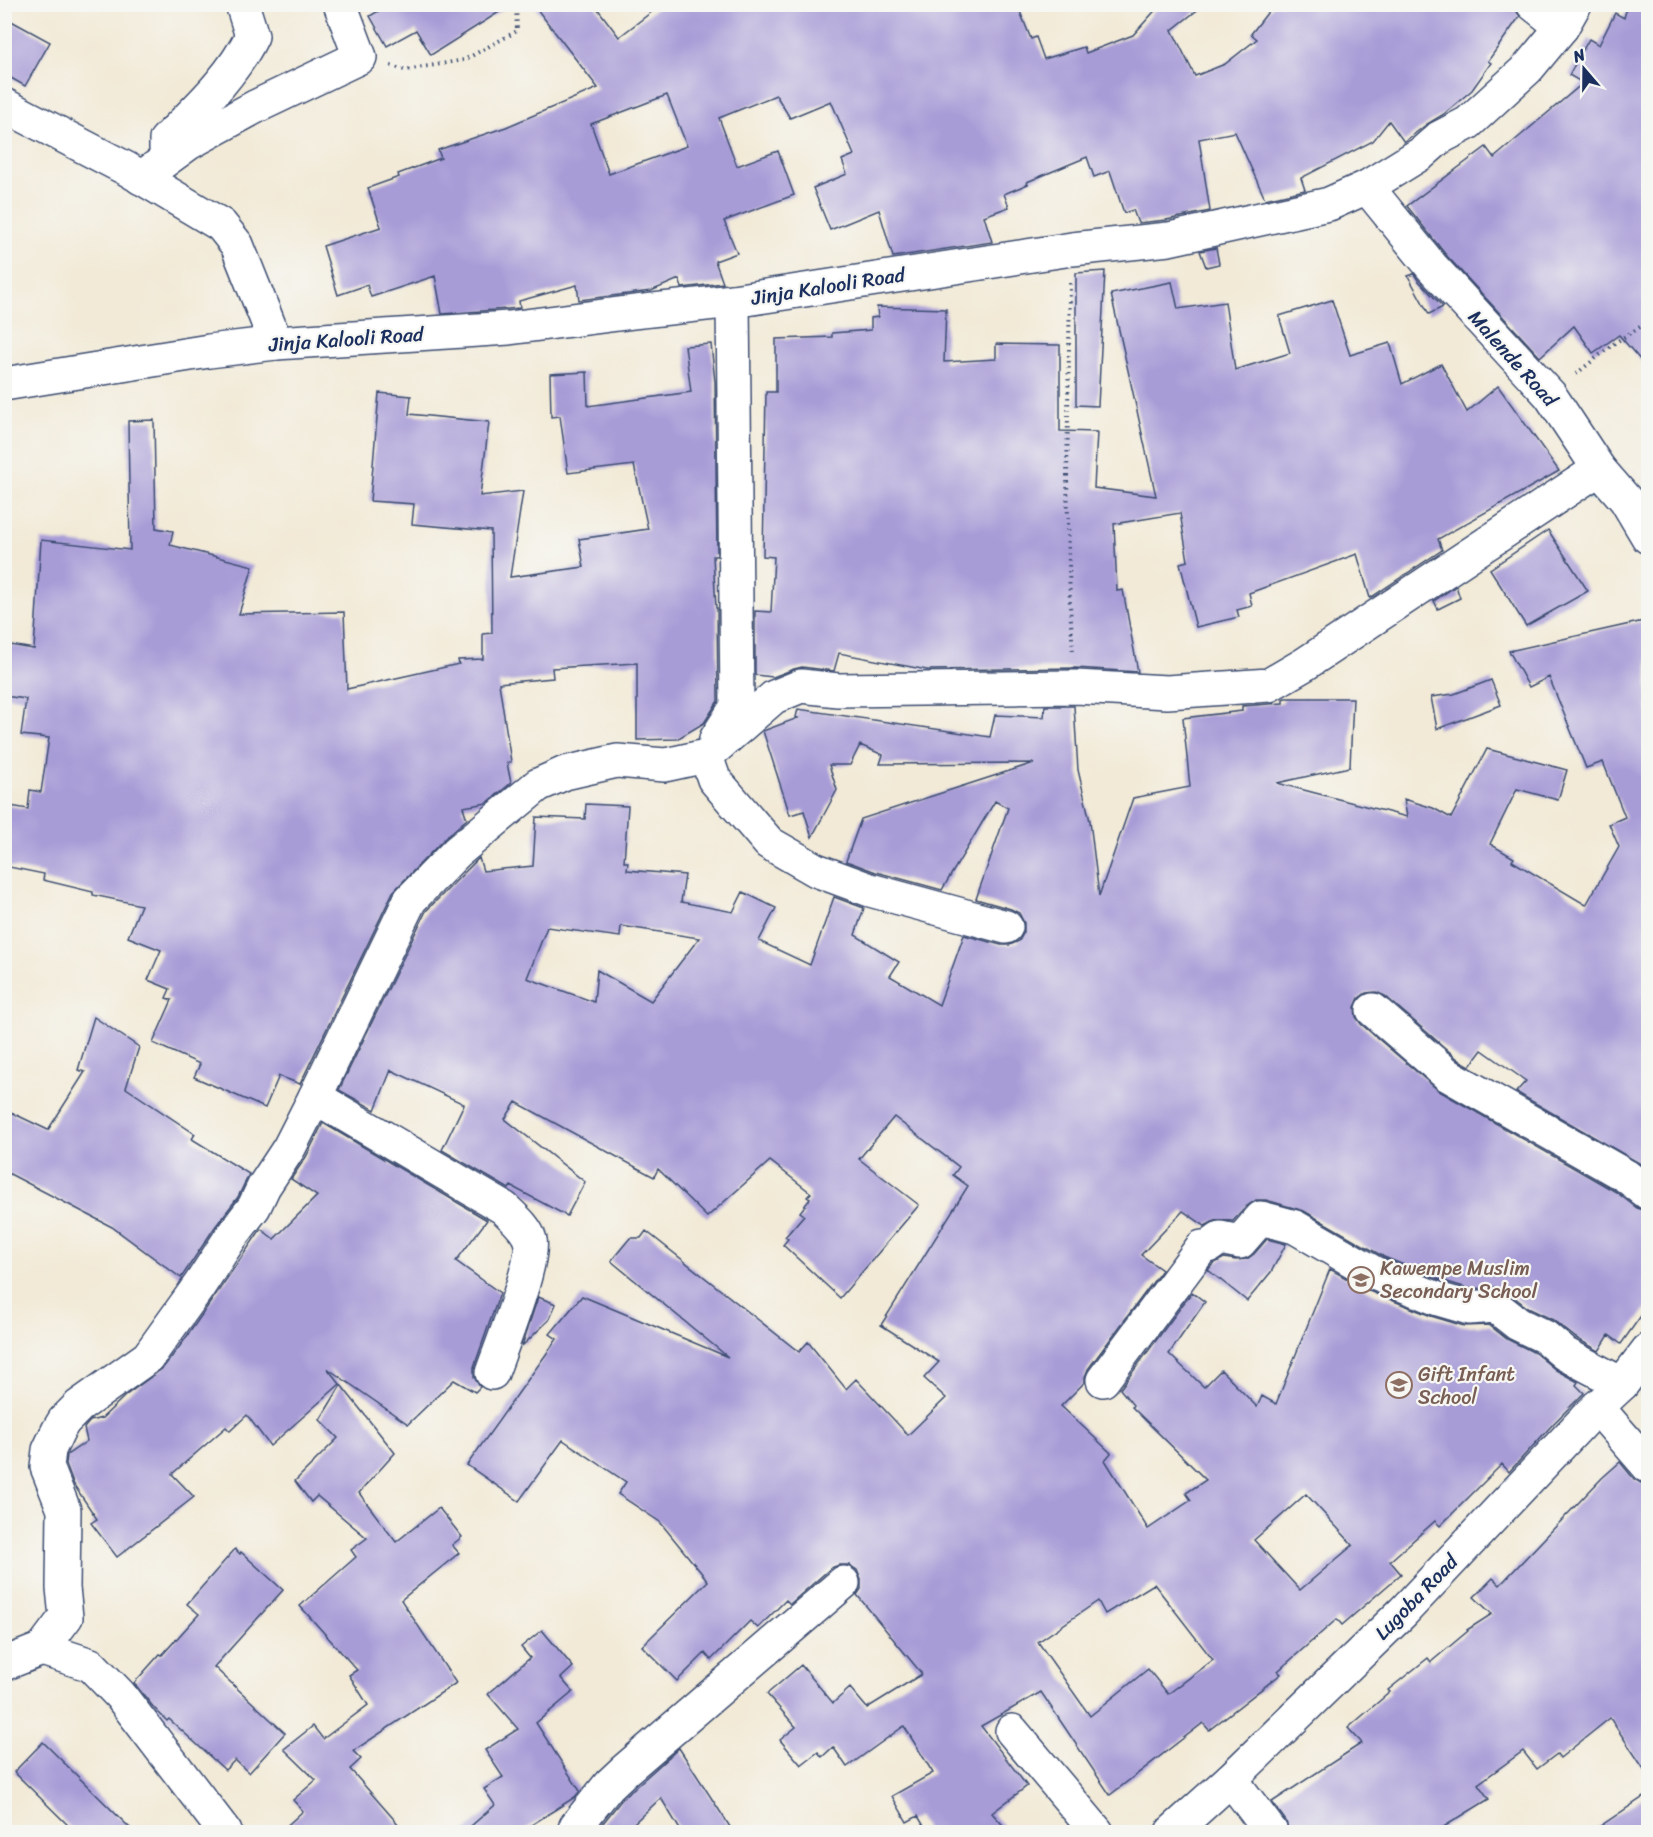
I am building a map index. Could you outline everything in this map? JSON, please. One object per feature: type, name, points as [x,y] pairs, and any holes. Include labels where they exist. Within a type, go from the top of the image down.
[{"type":"street","points":[[153,169],[166,140],[224,81],[248,45],[252,36],[242,4]]},
{"type":"street","points":[[153,169],[189,143],[255,107],[360,57],[340,4]]},
{"type":"street","points":[[1533,4],[1569,16]]},
{"type":"street","name":"Jinja Kalooli Road","points":[[4,384],[209,351],[276,344],[509,328],[733,301],[1072,249],[1168,239],[1329,204],[1367,187],[1422,153],[1438,138],[1468,123],[1528,68],[1569,16]]},
{"type":"street","points":[[4,105],[153,169],[221,225],[237,245],[276,344]]},
{"type":"street","name":"Malende Road","points":[[1367,187],[1455,293],[1550,395],[1599,469],[1626,500],[1648,537]]},
{"type":"street","points":[[706,756],[737,706],[733,301]]},
{"type":"street","points":[[4,1664],[42,1650],[66,1617],[63,1588],[64,1510],[47,1467],[49,1450],[64,1421],[79,1406],[148,1357],[254,1207],[264,1186],[289,1148],[315,1097],[410,900],[457,852],[538,784],[565,773],[617,761],[665,765],[706,756],[774,698],[801,686],[838,690],[1076,687],[1167,692],[1269,685],[1305,664],[1599,469]]},
{"type":"street","points":[[706,756],[714,779],[769,843],[816,870],[870,890],[1006,927]]},
{"type":"street","points":[[1373,1010],[1448,1075],[1626,1176],[1648,1193]]},
{"type":"street","points":[[315,1097],[504,1208],[519,1223],[531,1241],[526,1272],[492,1373]]},
{"type":"street","points":[[1103,1380],[1202,1247],[1209,1246],[1220,1238],[1240,1242],[1261,1218],[1295,1227],[1376,1274],[1438,1299],[1469,1308],[1495,1306],[1518,1324],[1545,1337],[1565,1354],[1622,1384]]},
{"type":"street","name":"Lugoba Road","points":[[1172,1833],[1403,1612],[1597,1407],[1622,1384],[1648,1350]]},
{"type":"street","points":[[1597,1407],[1648,1466]]},
{"type":"street","points":[[574,1833],[576,1826],[609,1785],[625,1770],[843,1583]]},
{"type":"street","points":[[42,1650],[91,1665],[120,1695],[225,1833]]},
{"type":"street","points":[[1012,1731],[1097,1833]]},
{"type":"street","points":[[1231,1779],[1271,1833]]},
{"type":"path","points":[[360,57],[405,70],[464,60],[517,31],[516,4]]},
{"type":"path","points":[[1072,249],[1067,478],[1070,605],[1076,687]]},
{"type":"path","points":[[1550,395],[1616,342],[1648,322]]},
{"type":"building","points":[[390,4],[512,4],[431,55],[416,30],[387,46],[370,16]]},
{"type":"building","points":[[533,4],[594,4],[619,37],[662,4],[1017,4],[1031,39],[1036,37],[1044,59],[1084,47],[1086,53],[1133,35],[1161,4],[1205,4],[1172,30],[1195,76],[1225,64],[1257,39],[1251,34],[1274,4],[1515,4],[1520,16],[1488,61],[1491,63],[1472,90],[1444,114],[1404,142],[1389,121],[1373,141],[1301,178],[1305,190],[1265,199],[1235,132],[1199,139],[1210,211],[1138,223],[1133,210],[1124,213],[1110,171],[1094,177],[1087,157],[1004,194],[1009,207],[984,216],[992,242],[893,257],[879,210],[830,230],[813,188],[847,174],[842,160],[854,155],[831,101],[790,118],[776,95],[719,118],[737,166],[778,151],[794,195],[724,221],[737,253],[715,261],[723,283],[682,288],[679,279],[651,291],[579,300],[577,285],[519,301],[520,308],[442,314],[435,276],[371,297],[367,285],[338,295],[323,246],[381,227],[368,188],[441,158],[438,150],[506,127],[598,88]],"holes":[[[667,95],[687,146],[609,174],[591,124]]]},
{"type":"building","points":[[1628,4],[1648,4],[1648,369],[1619,335],[1593,353],[1574,326],[1540,357],[1446,255],[1407,206],[1486,147],[1494,158],[1583,83],[1569,75],[1589,39],[1599,45],[1615,13],[1624,18]]},
{"type":"building","points":[[4,17],[50,42],[25,86],[4,74]]},
{"type":"building","points":[[1216,248],[1219,264],[1206,267],[1200,251]]},
{"type":"building","points":[[1105,271],[1098,406],[1076,405],[1076,273]]},
{"type":"building","points":[[1414,274],[1443,307],[1429,314],[1408,276]]},
{"type":"building","points":[[1172,282],[1178,309],[1225,302],[1235,370],[1290,353],[1279,316],[1332,300],[1350,355],[1390,343],[1402,384],[1441,364],[1467,412],[1498,386],[1559,471],[1438,539],[1442,550],[1370,598],[1357,554],[1249,593],[1252,606],[1237,610],[1239,617],[1196,627],[1180,563],[1188,561],[1180,513],[1114,524],[1117,591],[1123,590],[1138,672],[1076,668],[927,670],[839,653],[834,671],[802,667],[773,677],[755,675],[755,611],[771,612],[774,557],[763,556],[766,392],[776,392],[776,339],[832,337],[832,333],[871,330],[871,318],[878,317],[877,307],[946,309],[944,362],[996,359],[996,344],[1060,345],[1060,431],[1097,432],[1094,488],[1156,496],[1111,294]]},
{"type":"building","points":[[711,344],[715,382],[717,556],[713,556],[717,608],[718,701],[704,723],[677,739],[637,740],[637,663],[552,668],[553,678],[499,683],[511,762],[507,763],[511,783],[487,803],[463,807],[467,819],[444,839],[393,892],[300,1084],[279,1076],[265,1108],[194,1077],[200,1064],[153,1043],[172,1000],[166,998],[170,989],[148,980],[161,950],[128,937],[141,905],[93,895],[93,892],[43,880],[44,874],[4,866],[4,805],[28,809],[30,790],[41,792],[49,738],[21,735],[26,699],[4,696],[4,644],[34,649],[41,540],[130,550],[128,421],[154,420],[156,528],[173,531],[170,545],[253,566],[239,614],[344,612],[347,689],[459,664],[458,660],[483,659],[483,634],[492,633],[491,531],[412,524],[414,504],[370,501],[379,393],[411,396],[409,414],[489,422],[480,496],[523,491],[510,577],[584,567],[579,539],[648,529],[634,465],[568,473],[560,416],[551,417],[550,374],[587,372],[588,406],[691,392],[685,346]]},
{"type":"building","points":[[1548,530],[1588,591],[1526,626],[1490,569]]},
{"type":"building","points":[[1456,586],[1460,598],[1438,609],[1434,601]]},
{"type":"building","points":[[1648,620],[1648,1159],[1644,1166],[1516,1092],[1526,1081],[1482,1050],[1470,1066],[1459,1060],[1385,996],[1376,992],[1366,993],[1359,998],[1355,1007],[1356,1017],[1361,1024],[1439,1091],[1616,1192],[1637,1208],[1648,1211],[1648,1306],[1621,1344],[1609,1335],[1599,1351],[1576,1338],[1553,1320],[1528,1308],[1506,1291],[1494,1287],[1471,1289],[1444,1281],[1384,1257],[1304,1211],[1266,1200],[1256,1200],[1233,1221],[1216,1220],[1205,1226],[1183,1211],[1141,1255],[1162,1270],[1088,1369],[1085,1382],[1061,1406],[1111,1453],[1105,1460],[1148,1529],[1191,1500],[1186,1493],[1206,1480],[1132,1407],[1133,1405],[1120,1389],[1192,1292],[1205,1302],[1169,1354],[1204,1387],[1221,1370],[1257,1407],[1262,1396],[1276,1404],[1330,1269],[1369,1291],[1431,1316],[1464,1326],[1489,1325],[1507,1339],[1535,1353],[1556,1370],[1578,1382],[1576,1385],[1584,1393],[1509,1472],[1502,1464],[1440,1526],[1435,1521],[1390,1561],[1401,1574],[1342,1625],[1337,1619],[1278,1671],[1281,1674],[1209,1730],[1203,1723],[1110,1795],[1041,1692],[981,1726],[1027,1786],[992,1813],[1010,1833],[928,1833],[918,1816],[907,1822],[892,1796],[933,1773],[904,1726],[847,1767],[833,1747],[822,1757],[818,1752],[801,1765],[780,1740],[796,1727],[767,1694],[801,1665],[833,1703],[850,1688],[867,1708],[922,1674],[857,1595],[861,1589],[861,1580],[857,1570],[849,1565],[831,1568],[790,1604],[786,1600],[758,1628],[750,1621],[711,1660],[705,1653],[677,1681],[642,1646],[708,1581],[660,1522],[618,1494],[626,1482],[563,1440],[519,1501],[467,1465],[557,1339],[550,1334],[582,1296],[728,1357],[611,1261],[630,1238],[641,1238],[646,1231],[799,1352],[808,1342],[846,1389],[856,1379],[908,1435],[946,1398],[924,1378],[939,1362],[881,1325],[968,1186],[953,1175],[959,1167],[894,1117],[859,1159],[919,1205],[840,1298],[783,1245],[788,1239],[785,1237],[804,1215],[800,1212],[810,1199],[807,1197],[811,1193],[770,1161],[707,1217],[658,1169],[654,1177],[516,1102],[505,1119],[585,1182],[567,1216],[511,1186],[509,1189],[442,1150],[464,1104],[391,1070],[375,1110],[339,1090],[426,911],[479,858],[483,871],[533,866],[536,817],[585,819],[586,804],[628,806],[624,862],[628,862],[627,870],[685,875],[681,902],[733,912],[743,892],[776,908],[759,941],[810,965],[834,897],[864,908],[855,935],[899,962],[890,976],[939,1005],[964,935],[1001,945],[1010,945],[1019,941],[1024,932],[1024,923],[1019,913],[976,899],[1008,808],[995,801],[942,890],[876,872],[846,861],[861,819],[1034,763],[880,764],[883,755],[860,745],[850,765],[829,765],[837,790],[812,837],[804,811],[790,815],[763,731],[798,718],[796,717],[798,709],[990,737],[995,715],[1044,717],[1045,706],[1074,706],[1078,770],[1090,821],[1099,896],[1133,798],[1190,787],[1183,718],[1242,711],[1242,706],[1283,703],[1285,698],[1353,698],[1350,767],[1277,783],[1407,817],[1404,799],[1433,808],[1451,818],[1487,749],[1567,770],[1558,800],[1517,789],[1490,844],[1514,858],[1512,861],[1586,905],[1619,847],[1609,824],[1625,817],[1603,762],[1586,768],[1549,677],[1529,687],[1509,651]],"holes":[[[621,926],[699,938],[651,1001],[597,970],[594,1002],[527,978],[547,927],[620,937]],[[1306,1494],[1353,1545],[1300,1590],[1254,1540]],[[1154,1584],[1213,1660],[1168,1694],[1148,1669],[1090,1716],[1038,1642],[1098,1601],[1105,1614]]]},
{"type":"building","points":[[1491,680],[1501,705],[1437,729],[1431,697],[1454,694]]},
{"type":"building","points":[[94,1017],[139,1047],[126,1088],[195,1134],[192,1139],[249,1174],[238,1197],[181,1278],[112,1227],[4,1171],[4,1109],[48,1130],[85,1072],[78,1070]]},
{"type":"building","points":[[323,1123],[487,1220],[456,1261],[500,1293],[474,1367],[474,1377],[480,1387],[475,1392],[454,1380],[408,1424],[327,1368],[340,1384],[270,1446],[247,1415],[230,1431],[226,1427],[172,1474],[194,1497],[117,1557],[91,1523],[97,1519],[74,1485],[66,1464],[67,1455],[87,1441],[84,1428],[90,1421],[102,1418],[125,1396],[163,1368],[261,1229],[274,1239],[317,1196],[291,1179],[306,1157]]},
{"type":"building","points":[[1267,1239],[1286,1244],[1271,1272],[1247,1301],[1208,1270],[1224,1258],[1247,1259]]},
{"type":"building","points":[[538,1297],[556,1304],[549,1320],[522,1346]]},
{"type":"building","points":[[341,1385],[395,1453],[359,1493],[396,1542],[439,1508],[462,1537],[452,1545],[459,1553],[401,1600],[456,1683],[353,1751],[361,1759],[350,1769],[406,1833],[279,1833],[303,1811],[293,1800],[316,1780],[284,1749],[313,1726],[323,1739],[368,1705],[349,1675],[357,1670],[300,1606],[356,1557],[351,1550],[367,1538],[317,1496],[311,1502],[295,1481],[338,1438],[320,1420]]},
{"type":"building","points":[[1620,1462],[1634,1479],[1648,1484],[1648,1775],[1610,1718],[1560,1758],[1557,1754],[1537,1769],[1523,1751],[1478,1784],[1489,1799],[1434,1833],[1289,1833],[1286,1821],[1272,1802],[1362,1743],[1348,1728],[1390,1692],[1388,1690],[1428,1658],[1431,1662],[1467,1630],[1492,1614],[1474,1597],[1493,1578],[1500,1585]]},
{"type":"building","points":[[235,1549],[283,1590],[214,1667],[285,1733],[249,1773],[235,1760],[225,1770],[169,1719],[167,1721],[134,1683],[199,1614],[187,1604]]},
{"type":"building","points":[[542,1630],[573,1667],[561,1678],[573,1692],[536,1723],[580,1791],[575,1797],[519,1833],[463,1833],[495,1805],[484,1789],[503,1777],[485,1750],[518,1729],[488,1694],[530,1658],[521,1647]]},
{"type":"building","points":[[43,1742],[135,1833],[76,1833],[14,1772]]},
{"type":"building","points":[[679,1748],[734,1833],[682,1833],[661,1798],[623,1833],[595,1833],[623,1798]]},
{"type":"building","points":[[1648,1794],[1648,1833],[1590,1833]]},
{"type":"waterway","points":[[1579,492],[1614,501]]},
{"type":"waterway","points":[[1645,1393],[1648,1390]]},
{"type":"place","name":"Kawempe Muslim Secondary School","points":[[1361,1280]]},
{"type":"place","name":"Gift Infant School","points":[[1399,1385]]}]
